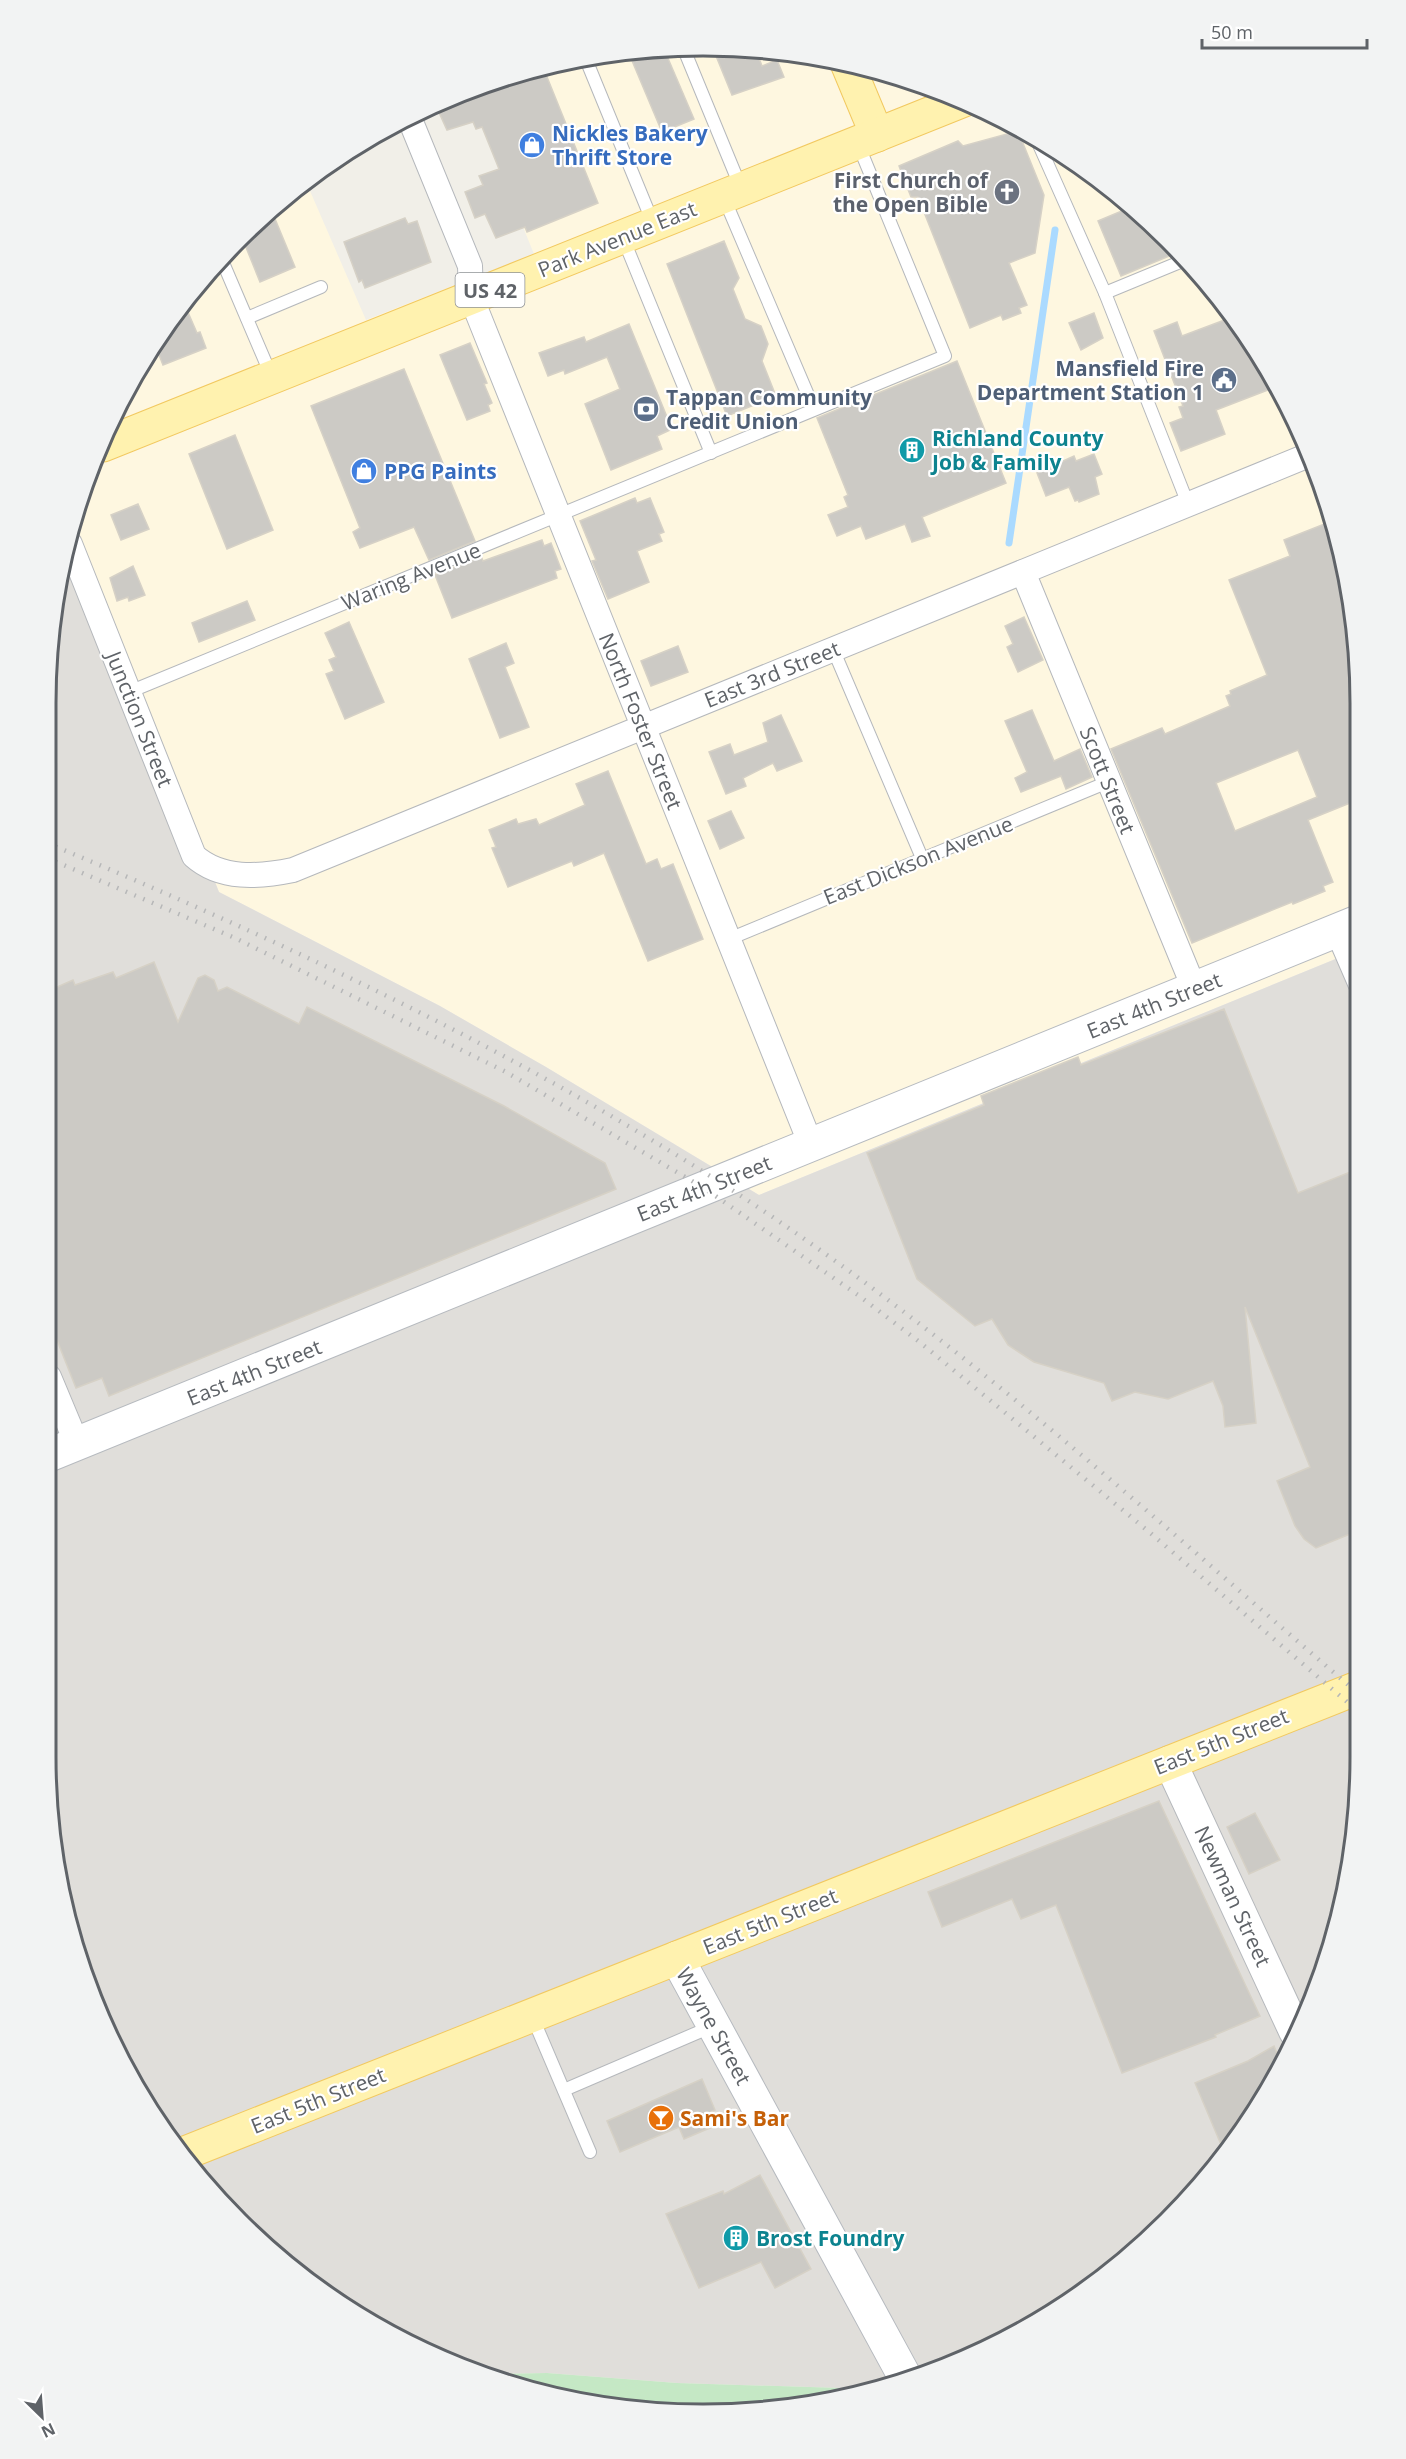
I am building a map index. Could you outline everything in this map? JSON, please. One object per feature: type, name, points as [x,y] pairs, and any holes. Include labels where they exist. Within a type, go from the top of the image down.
[{"type":"main road","points":[[851,73],[867,139]]},
{"type":"main road","name":"Park Avenue East","points":[[111,442],[951,105]]},
{"type":"main road","name":"East 4th Street","points":[[63,1450],[1348,925]]},
{"type":"main road","name":"East 5th Street","points":[[190,2151],[1351,1691]]},
{"type":"main road","name":"Wayne Street","points":[[677,1958],[902,2372]]},
{"type":"street","points":[[413,124],[470,266],[471,297]]},
{"type":"street","name":"North Foster Street","points":[[471,297],[811,1145]]},
{"type":"street","name":"East 3rd Street","points":[[231,874],[254,875],[293,870],[1302,458]]},
{"type":"street","name":"Junction Street","points":[[73,555],[194,856],[215,869],[231,874]]},
{"type":"street","name":"Scott Street","points":[[1023,572],[1194,988]]},
{"type":"street","points":[[55,1408],[63,1450]]},
{"type":"street","name":"Newman Street","points":[[1170,1762],[1292,2024]]},
{"type":"lane","points":[[686,56],[732,193],[814,409]]},
{"type":"lane","points":[[589,66],[654,224]]},
{"type":"lane","name":"Waring Avenue","points":[[129,692],[945,356],[867,139]]},
{"type":"lane","points":[[1041,151],[1105,292],[1188,504]]},
{"type":"lane","points":[[622,237],[711,453]]},
{"type":"lane","points":[[1105,292],[1178,263]]},
{"type":"lane","points":[[225,267],[272,377]]},
{"type":"lane","points":[[247,318],[321,287]]},
{"type":"lane","points":[[833,649],[922,858]]},
{"type":"lane","name":"East Dickson Avenue","points":[[729,939],[1108,782]]},
{"type":"lane","points":[[532,2016],[590,2152]]},
{"type":"lane","points":[[564,2090],[714,2025]]},
{"type":"shaded area","points":[[661,57],[745,57],[788,61],[829,68],[911,90],[989,122],[1027,142],[1097,189],[1130,216],[1190,276],[1217,309],[1264,379],[1301,455],[1328,535],[1345,618],[1349,661],[1351,953],[759,1195],[440,1006],[219,892],[77,537],[90,495],[122,417],[165,343],[216,276],[276,216],[309,189],[366,320],[534,254],[471,99],[535,78],[577,68]]},
{"type":"shaded area","points":[[347,162],[348,165],[333,172]]},
{"type":"shaded area","points":[[77,537],[219,892],[440,1006],[759,1195],[1351,953],[1351,1756],[1349,1798],[1338,1882],[1316,1964],[1284,2042],[1264,2080],[1217,2150],[1190,2183],[1130,2243],[1097,2270],[1027,2317],[951,2354],[911,2369],[841,2388],[677,2383],[547,2373],[510,2374],[495,2369],[417,2337],[379,2317],[309,2270],[245,2214],[189,2150],[142,2080],[105,2004],[78,1924],[61,1841],[55,1756],[55,703],[61,618]]},
{"type":"green space","points":[[547,2373],[677,2383],[841,2388],[788,2398],[703,2404],[618,2398],[577,2391],[510,2374]]},
{"type":"building","points":[[716,56],[759,58],[762,66],[777,60],[784,77],[732,95]]},
{"type":"building","points":[[667,57],[694,119],[662,132],[632,60]]},
{"type":"building","name":"Nickles Bakery Thrift Store","points":[[546,75],[598,203],[527,232],[525,227],[496,238],[485,214],[475,218],[465,192],[483,185],[479,176],[499,169],[482,127],[476,129],[473,122],[447,130],[439,112],[495,90]]},
{"type":"building","points":[[1010,133],[1021,139],[1044,195],[1035,253],[1009,263],[1027,305],[1019,308],[1021,313],[1003,320],[1001,315],[970,328],[918,197],[911,197],[899,166],[958,141],[963,146]]},
{"type":"building","points":[[1123,210],[1171,255],[1121,276],[1098,221]]},
{"type":"building","points":[[274,217],[295,267],[260,282],[245,245]]},
{"type":"building","points":[[405,218],[408,224],[417,221],[431,262],[365,288],[362,280],[359,282],[344,242]]},
{"type":"building","points":[[724,241],[739,278],[733,289],[745,319],[761,326],[768,344],[762,361],[776,396],[727,416],[667,264]]},
{"type":"building","points":[[188,311],[197,333],[200,332],[206,348],[163,365],[158,353]]},
{"type":"building","points":[[1094,313],[1103,338],[1081,350],[1069,323]]},
{"type":"building","name":"Mansfield Fire Department Station 1","points":[[1225,320],[1269,389],[1216,410],[1225,434],[1181,451],[1170,423],[1183,418],[1179,407],[1183,406],[1154,331],[1177,322],[1182,336]]},
{"type":"building","points":[[629,324],[672,429],[657,436],[662,449],[611,470],[585,404],[620,389],[607,357],[565,374],[564,370],[548,376],[539,353],[584,337],[586,342]]},
{"type":"building","points":[[470,343],[487,383],[484,384],[492,403],[488,405],[490,411],[467,420],[440,355]]},
{"type":"building","name":"Richland County Job & Family","points":[[957,361],[1006,483],[922,517],[930,536],[912,542],[905,524],[866,539],[861,526],[837,536],[828,515],[848,507],[844,497],[848,495],[817,418]]},
{"type":"building","points":[[404,369],[475,541],[429,560],[414,527],[360,548],[353,532],[360,528],[311,406]]},
{"type":"building","points":[[235,435],[273,530],[227,549],[189,454]]},
{"type":"building","points":[[1094,454],[1102,474],[1095,477],[1099,494],[1079,502],[1075,501],[1069,487],[1046,496],[1037,473],[1074,456],[1076,461]]},
{"type":"building","points":[[635,498],[637,503],[650,498],[664,532],[659,534],[662,541],[637,551],[649,582],[608,599],[592,561],[596,560],[580,521]]},
{"type":"building","points":[[138,504],[149,529],[121,540],[111,515]]},
{"type":"building","points":[[1325,524],[1338,577],[1345,618],[1351,703],[1351,803],[1308,820],[1333,882],[1323,886],[1325,891],[1192,943],[1111,749],[1162,728],[1165,734],[1230,706],[1226,696],[1231,694],[1230,691],[1267,675],[1229,580],[1290,556],[1284,540]],"holes":[[[1298,750],[1317,797],[1235,831],[1216,783]]]},
{"type":"building","points":[[542,540],[544,546],[551,543],[561,569],[555,571],[557,578],[452,618],[435,575],[481,556],[483,561]]},
{"type":"building","points":[[133,566],[145,595],[129,601],[128,597],[117,601],[110,578]]},
{"type":"building","points":[[247,601],[255,620],[199,642],[192,623]]},
{"type":"building","points":[[1024,617],[1043,660],[1018,672],[1007,647],[1013,644],[1005,626]]},
{"type":"building","points":[[349,622],[384,702],[345,719],[326,674],[334,671],[329,660],[336,657],[325,633]]},
{"type":"building","points":[[506,643],[514,663],[505,667],[529,727],[500,738],[469,659]]},
{"type":"building","points":[[678,646],[688,672],[651,686],[641,661]]},
{"type":"building","points":[[1032,710],[1054,761],[1080,749],[1092,777],[1066,789],[1061,776],[1021,792],[1015,778],[1027,772],[1005,721]]},
{"type":"building","points":[[781,715],[802,761],[777,771],[773,763],[743,778],[746,786],[726,794],[709,752],[730,744],[734,755],[768,742],[763,723]]},
{"type":"building","points":[[608,771],[646,864],[657,859],[661,869],[673,864],[703,939],[648,961],[604,853],[574,866],[572,861],[508,887],[492,848],[496,847],[489,830],[516,819],[518,824],[536,819],[539,825],[585,805],[576,784]]},
{"type":"building","points":[[731,811],[744,838],[720,849],[708,821]]},
{"type":"building","points":[[154,962],[178,1022],[198,978],[205,975],[214,980],[218,991],[227,987],[299,1024],[307,1007],[504,1106],[605,1163],[616,1189],[109,1396],[102,1378],[76,1388],[55,1335],[55,988],[73,980],[75,985],[113,972],[116,978]]},
{"type":"building","points":[[1224,1009],[1298,1193],[1351,1172],[1351,1534],[1316,1548],[1304,1539],[1295,1526],[1277,1481],[1310,1467],[1245,1307],[1256,1423],[1225,1427],[1223,1406],[1213,1381],[1168,1399],[1135,1392],[1112,1401],[1104,1383],[1034,1362],[1008,1345],[992,1319],[975,1326],[917,1279],[867,1153],[984,1105],[981,1096],[1078,1057],[1081,1065]]},
{"type":"building","points":[[1159,1801],[1260,2016],[1215,2035],[1216,2037],[1122,2073],[1056,1905],[1021,1919],[1012,1899],[942,1927],[928,1892]]},
{"type":"building","points":[[1255,1813],[1280,1860],[1249,1874],[1227,1827]]},
{"type":"building","points":[[1274,2046],[1277,2055],[1264,2080],[1221,2144],[1195,2083],[1248,2061]]},
{"type":"building","name":"Sami's Bar","points":[[702,2079],[715,2110],[706,2114],[712,2127],[684,2139],[679,2127],[620,2152],[607,2121]]},
{"type":"building","name":"Brost Foundry","points":[[760,2175],[811,2269],[775,2288],[761,2262],[699,2288],[666,2214],[723,2191],[724,2194]]},
{"type":"waterway","points":[[1009,543],[1055,230]]},
{"type":"railway","points":[[55,846],[219,917],[390,997],[556,1085],[718,1181],[803,1238],[968,1362],[1126,1493],[1351,1687]]},
{"type":"railway","points":[[55,861],[235,938],[506,1072],[704,1188],[858,1295],[922,1344],[1148,1531],[1351,1705]]},
{"type":"place","name":"Nickles Bakery Thrift Store","points":[[532,145]]},
{"type":"place","name":"First Church of the Open Bible","points":[[1007,192]]},
{"type":"place","name":"Mansfield Fire Department Station 1","points":[[1224,380]]},
{"type":"place","name":"Tappan Community Credit Union","points":[[646,409]]},
{"type":"place","name":"Richland County Job & Family","points":[[912,450]]},
{"type":"place","name":"PPG Paints","points":[[364,471]]},
{"type":"place","name":"Sami's Bar","points":[[661,2118]]},
{"type":"place","name":"Brost Foundry","points":[[736,2238]]}]
